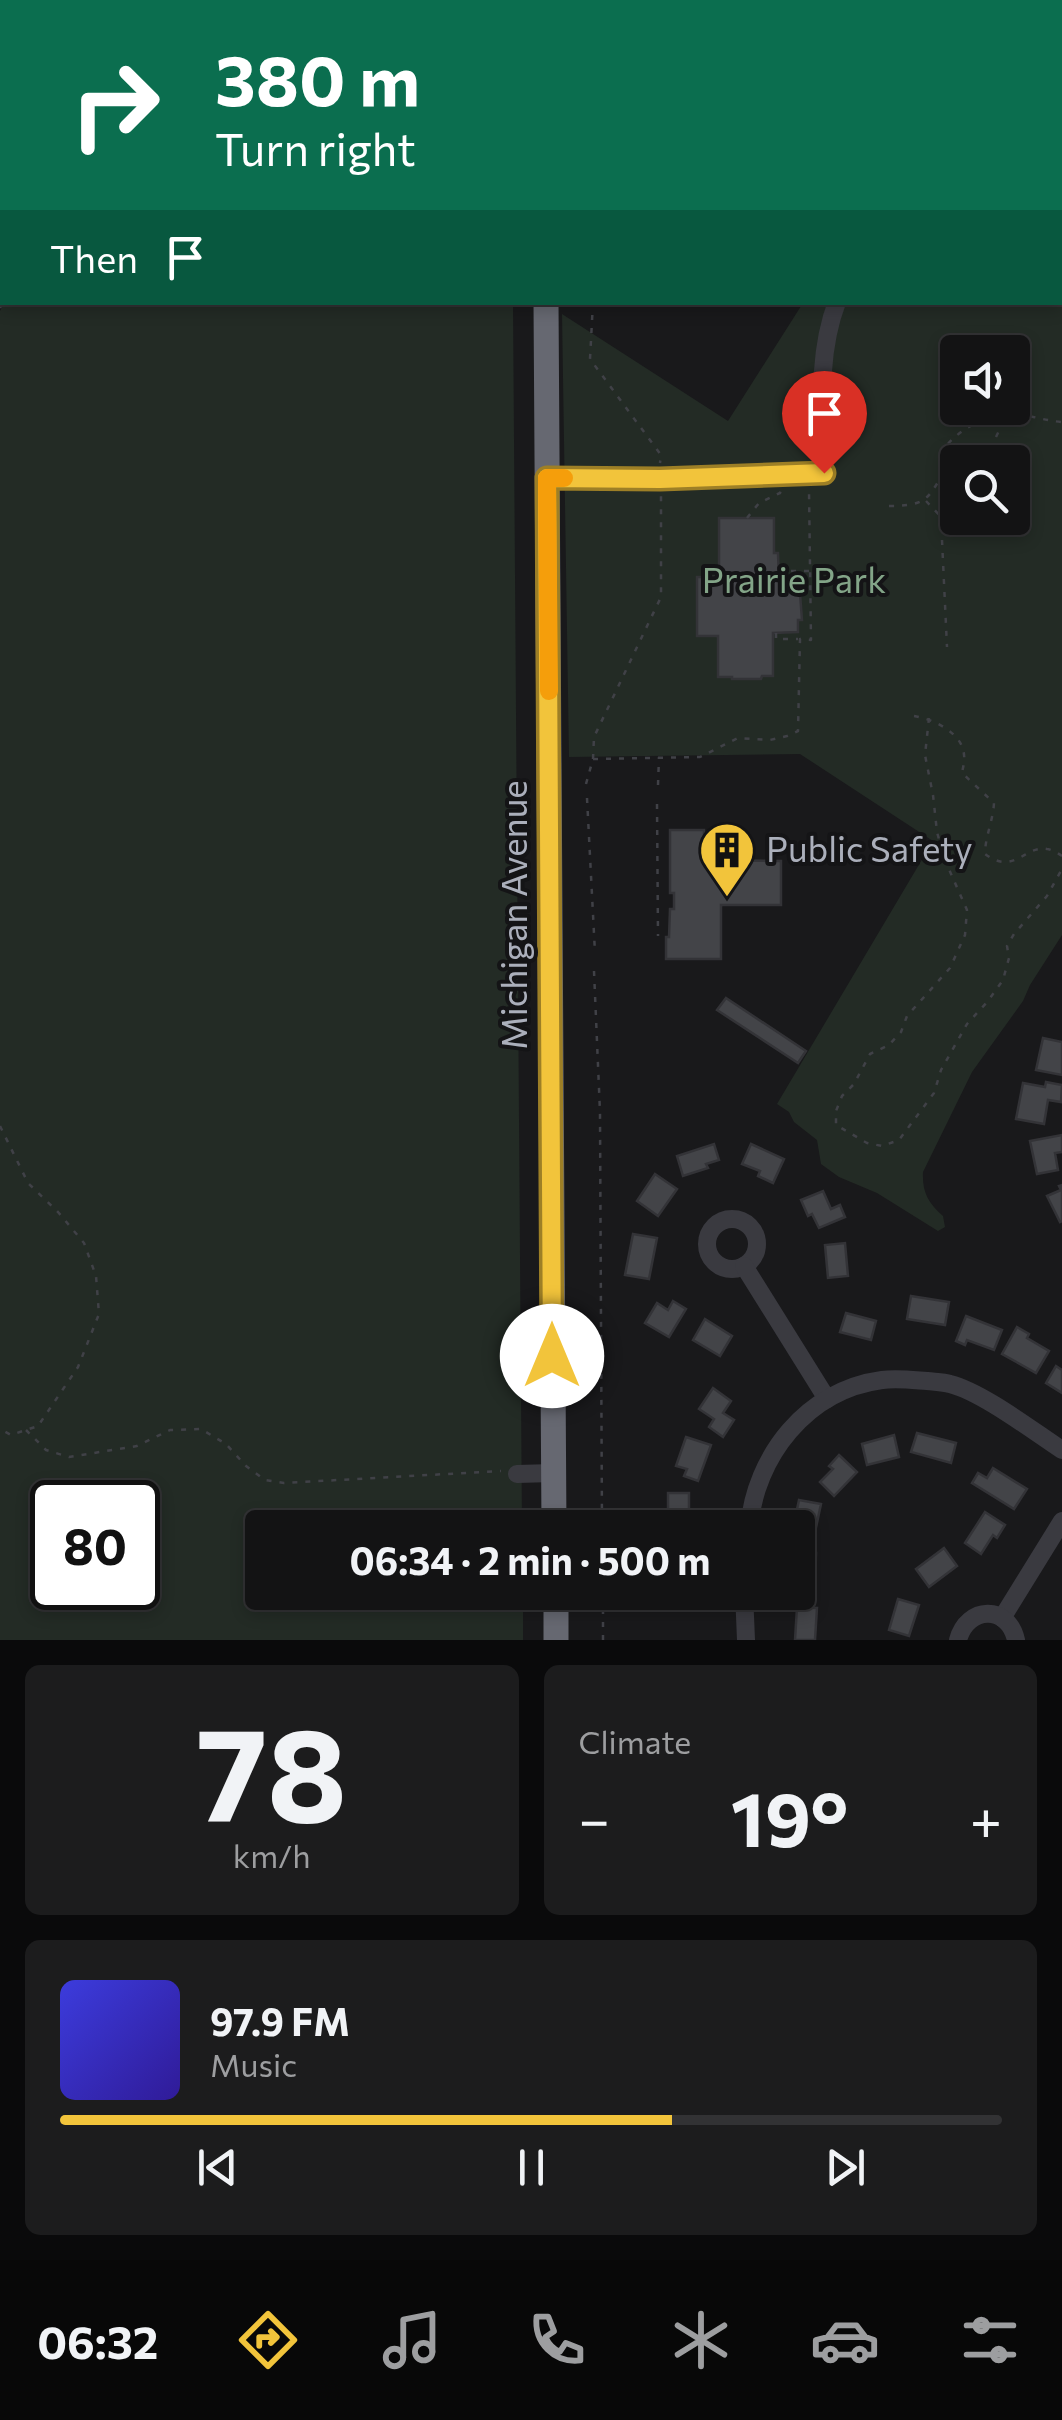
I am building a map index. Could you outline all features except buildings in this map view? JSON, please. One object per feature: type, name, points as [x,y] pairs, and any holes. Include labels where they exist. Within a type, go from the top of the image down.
[{"type":"highway","name":"Michigan Avenue","points":[[546,305],[554,1510]]},
{"type":"highway","points":[[556,1610],[556,1640]]},
{"type":"street","points":[[547,478],[660,479],[824,473],[823,360],[827,328],[836,305]]},
{"type":"street","points":[[744,1266],[827,1398]]},
{"type":"street","points":[[750,1510],[762,1470],[801,1419],[827,1398],[884,1380],[951,1384],[981,1398],[1062,1450]]},
{"type":"street","points":[[516,1474],[553,1473]]},
{"type":"street","points":[[1002,1618],[1062,1521]]},
{"type":"street","points":[[745,1610],[746,1640]]},
{"type":"street","points":[[958,1640],[960,1630],[974,1616],[983,1614],[1002,1618],[1016,1640]]},
{"type":"path","points":[[593,305],[590,359],[660,455],[660,469]]},
{"type":"path","points":[[1030,416],[1062,422]]},
{"type":"path","points":[[946,445],[973,425]]},
{"type":"path","points":[[996,437],[1002,425]]},
{"type":"path","points":[[890,506],[926,500],[940,478]]},
{"type":"path","points":[[776,633],[776,639],[811,640],[810,492],[806,486]]},
{"type":"path","points":[[747,518],[754,507],[780,493],[782,487]]},
{"type":"path","points":[[586,784],[594,737],[661,597],[660,488]]},
{"type":"path","points":[[926,500],[940,515]]},
{"type":"path","points":[[942,540],[946,647]]},
{"type":"path","points":[[778,571],[810,571]]},
{"type":"path","points":[[593,759],[700,758],[738,738],[770,740],[798,731],[800,640]]},
{"type":"path","points":[[914,716],[930,718],[956,736],[965,753],[962,772],[994,803],[985,854],[1009,862],[1046,848],[1062,856]]},
{"type":"path","points":[[930,718],[925,755],[936,832],[967,910],[965,935],[950,968],[907,1016],[901,1032],[889,1045],[870,1054],[854,1084],[842,1096],[836,1124],[867,1143],[882,1146],[899,1140],[934,1093],[940,1070],[967,1024],[1003,980],[1009,958],[1007,946],[1014,934],[1047,896],[1062,868]]},
{"type":"path","points":[[658,757],[658,785]]},
{"type":"path","points":[[587,798],[594,953]]},
{"type":"path","points":[[657,804],[658,936]]},
{"type":"path","points":[[594,971],[600,1112],[602,1510]]},
{"type":"path","points":[[0,1126],[28,1183],[84,1243],[96,1276],[99,1314],[78,1366],[38,1426],[11,1434],[0,1429]]},
{"type":"path","points":[[26,1430],[46,1450],[69,1458],[137,1446],[170,1430],[202,1429],[226,1444],[265,1480],[284,1483],[499,1471],[516,1474]]},
{"type":"path","points":[[603,1610],[603,1640]]},
{"type":"green space","points":[[3,305],[513,305],[522,1510],[245,1510],[245,1610],[523,1610],[523,1640],[0,1640],[0,311]]},
{"type":"green space","name":"Prairie Park","points":[[802,305],[1062,305],[1062,935],[1023,1001],[972,1072],[923,1172],[927,1197],[943,1216],[945,1227],[938,1231],[821,1164],[817,1140],[777,1104],[933,841],[800,754],[569,757],[562,314],[728,421]]},
{"type":"slow traffic","points":[[549,691],[547,478],[564,478]]},
{"type":"place","name":"Public Safety","points":[[727,899]]},
{"type":"route","points":[[552,1356],[547,478],[660,479],[824,473]]}]
